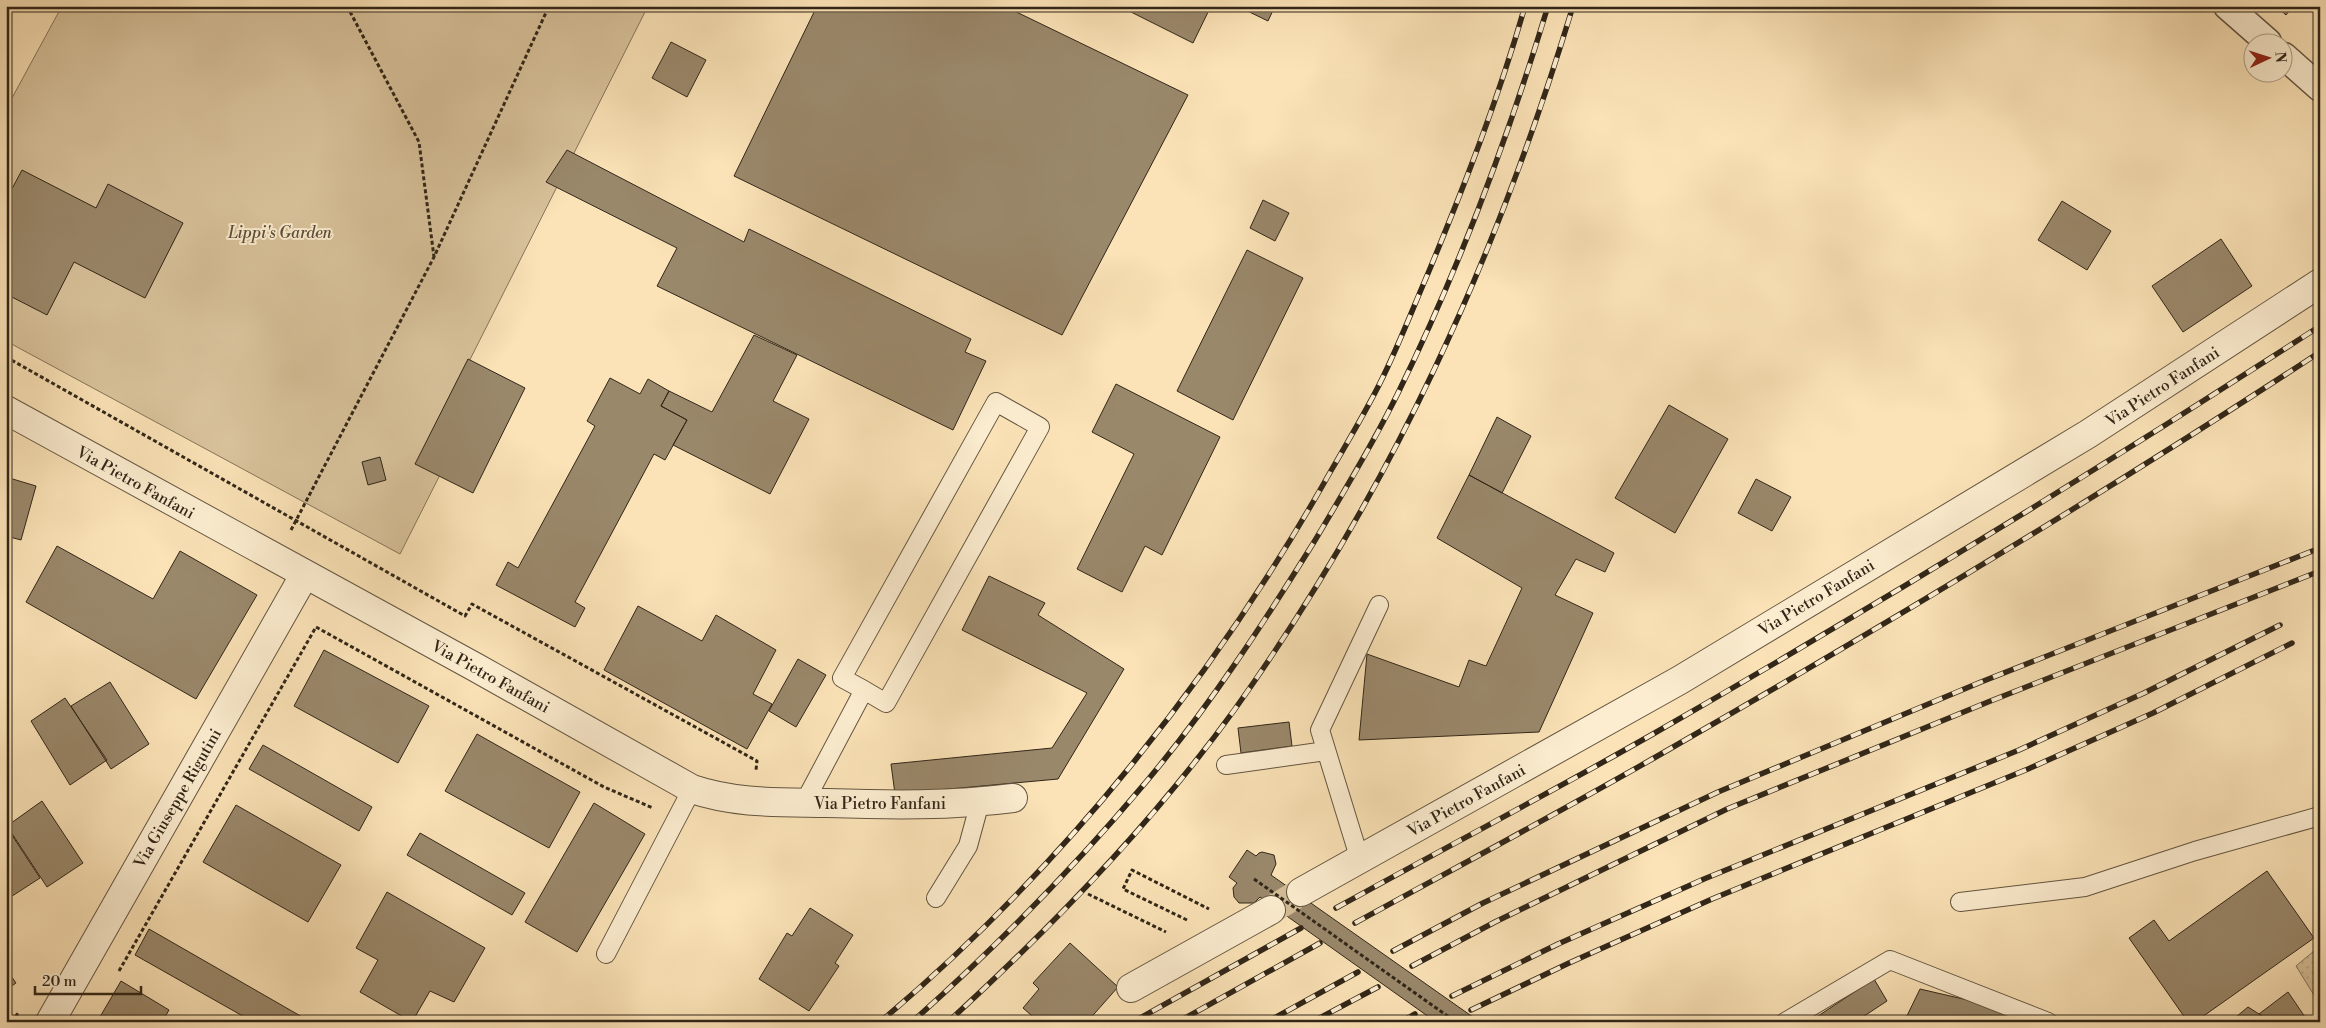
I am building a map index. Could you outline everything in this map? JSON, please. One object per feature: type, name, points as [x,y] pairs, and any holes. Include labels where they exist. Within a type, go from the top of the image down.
[{"type":"street","points":[[2227,6],[2257,32]]},
{"type":"street","points":[[2294,65],[2320,88]]},
{"type":"street","name":"Via Pietro Fanfani","points":[[1301,892],[1680,680],[2088,434],[2320,283]]},
{"type":"street","name":"Via Pietro Fanfani","points":[[6,410],[692,789],[729,800],[753,802],[893,805],[980,802],[1013,798]]},
{"type":"street","name":"Via Giuseppe Rigutini","points":[[50,1022],[305,574]]},
{"type":"street","points":[[1131,988],[1270,910]]},
{"type":"lane","points":[[996,402],[1040,428],[886,703],[864,690],[842,678],[996,402]]},
{"type":"lane","points":[[1360,860],[1320,730],[1379,605]]},
{"type":"lane","points":[[804,803],[864,690]]},
{"type":"lane","points":[[1226,765],[1326,751]]},
{"type":"lane","points":[[606,954],[692,789]]},
{"type":"lane","points":[[936,898],[968,846],[980,802]]},
{"type":"lane","points":[[1960,902],[2085,887],[2195,851],[2320,816]]},
{"type":"lane","points":[[1785,1022],[1890,960],[2048,1022]]},
{"type":"path","points":[[347,6],[419,142],[434,257]]},
{"type":"path","points":[[276,559],[434,257],[550,6]]},
{"type":"path","points":[[6,357],[465,616],[472,604],[757,761],[753,802]]},
{"type":"path","points":[[117,975],[316,627],[604,787],[676,819]]},
{"type":"path","points":[[1195,924],[1123,889],[1132,870],[1243,925]]},
{"type":"path","points":[[1254,879],[1456,1022]]},
{"type":"path","points":[[1088,894],[1171,934]]},
{"type":"green space","name":"Lippi's Garden","points":[[62,6],[648,6],[429,441],[448,459],[400,554],[6,341],[6,109]]},
{"type":"green space","points":[[2320,946],[2320,998],[2317,1000],[2296,966]]},
{"type":"building","points":[[817,6],[1004,6],[1188,95],[1062,335],[734,176]]},
{"type":"building","points":[[1119,6],[1211,6],[1193,43]]},
{"type":"building","points":[[1237,6],[1275,6],[1268,21]]},
{"type":"building","points":[[2276,6],[2293,6],[2286,15]]},
{"type":"building","points":[[671,42],[706,60],[687,97],[652,78]]},
{"type":"building","points":[[567,150],[744,242],[749,229],[971,339],[965,352],[986,361],[953,430],[657,286],[677,248],[546,182]]},
{"type":"building","points":[[22,170],[96,208],[108,184],[183,223],[145,298],[74,262],[47,315],[6,294],[6,200]]},
{"type":"building","points":[[1263,200],[1289,213],[1275,241],[1250,228]]},
{"type":"building","points":[[2062,201],[2111,231],[2087,270],[2038,240]]},
{"type":"building","points":[[2221,239],[2252,286],[2183,332],[2152,286]]},
{"type":"building","points":[[1247,250],[1303,278],[1233,420],[1177,391]]},
{"type":"building","points":[[754,335],[797,355],[773,401],[809,419],[770,494],[673,445],[687,420],[661,406],[669,391],[712,412]]},
{"type":"building","points":[[468,359],[525,388],[473,493],[415,464]]},
{"type":"building","points":[[610,378],[640,394],[648,379],[669,391],[661,406],[687,420],[665,460],[654,454],[575,602],[585,608],[575,627],[496,585],[508,562],[518,568],[595,426],[587,421]]},
{"type":"building","points":[[1116,384],[1220,437],[1162,555],[1145,546],[1122,592],[1077,569],[1134,454],[1092,432]]},
{"type":"building","points":[[1669,405],[1728,439],[1675,533],[1615,498]]},
{"type":"building","points":[[1497,417],[1531,436],[1502,493],[1469,475]]},
{"type":"building","points":[[380,457],[386,480],[368,485],[362,462]]},
{"type":"building","points":[[1469,475],[1614,553],[1605,572],[1576,559],[1555,595],[1593,613],[1539,732],[1359,740],[1367,654],[1459,687],[1469,660],[1486,666],[1522,588],[1437,538]]},
{"type":"building","points":[[6,477],[36,486],[21,540],[6,536]]},
{"type":"building","points":[[1756,479],[1791,497],[1772,531],[1738,513]]},
{"type":"building","points":[[57,546],[153,599],[180,551],[257,595],[196,699],[26,602]]},
{"type":"building","points":[[989,576],[1045,603],[1038,615],[1124,669],[1058,779],[895,794],[891,764],[1052,748],[1087,693],[962,630]]},
{"type":"building","points":[[638,606],[702,641],[716,615],[776,650],[753,694],[772,704],[747,749],[604,670]]},
{"type":"building","points":[[324,650],[429,706],[398,763],[294,706]]},
{"type":"building","points":[[798,659],[826,675],[796,727],[769,711]]},
{"type":"building","points":[[110,682],[149,744],[111,769],[71,706]]},
{"type":"building","points":[[65,698],[107,760],[70,785],[31,721]]},
{"type":"building","points":[[1289,722],[1292,746],[1241,753],[1238,728]]},
{"type":"building","points":[[477,734],[580,792],[549,848],[445,791]]},
{"type":"building","points":[[263,745],[372,807],[359,831],[249,769]]},
{"type":"building","points":[[42,801],[83,863],[47,887],[7,826]]},
{"type":"building","points":[[594,803],[645,834],[577,952],[525,922]]},
{"type":"building","points":[[236,805],[341,865],[308,922],[203,862]]},
{"type":"building","points":[[6,826],[40,878],[6,900]]},
{"type":"building","points":[[420,833],[525,893],[512,915],[407,855]]},
{"type":"building","points":[[1247,850],[1256,856],[1262,852],[1274,855],[1276,864],[1271,875],[1480,1022],[1436,1022],[1260,897],[1254,903],[1239,903],[1234,897],[1233,888],[1237,883],[1229,877]]},
{"type":"building","points":[[2267,871],[2314,938],[2195,1022],[2188,1022],[2129,938],[2154,920],[2169,941]]},
{"type":"building","points":[[387,892],[485,948],[454,1002],[430,991],[412,1022],[360,992],[378,960],[356,948]]},
{"type":"building","points":[[810,908],[853,935],[835,963],[839,966],[809,1011],[759,979],[787,933],[792,936]]},
{"type":"building","points":[[149,929],[311,1022],[252,1022],[135,955]]},
{"type":"building","points":[[1070,943],[1118,987],[1087,1022],[1039,1022],[1023,1008],[1039,989],[1033,983]]},
{"type":"building","points":[[6,969],[16,983],[6,990]]},
{"type":"building","points":[[1874,979],[1887,1001],[1855,1022],[1809,1022]]},
{"type":"building","points":[[121,981],[169,1010],[162,1022],[97,1022]]},
{"type":"building","points":[[1920,989],[2002,1008],[2032,1022],[1904,1022]]},
{"type":"building","points":[[2288,992],[2305,1017],[2296,1022],[2271,1022],[2259,1014]]},
{"type":"building","points":[[2248,1007],[2259,1014],[2271,1022],[2230,1022]]},
{"type":"tunnel","points":[[1271,910],[1301,892]]},
{"type":"railway","points":[[880,1022],[947,963],[1011,900],[1073,834],[1131,766],[1186,695],[1238,622],[1332,469],[1387,369],[1481,140],[1525,6]]},
{"type":"railway","points":[[912,1022],[1034,906],[1146,782],[1213,695],[1275,604],[1314,542],[1358,468],[1388,412],[1442,299],[1499,154],[1548,6]]},
{"type":"railway","points":[[948,1022],[1063,912],[1135,834],[1203,752],[1291,627],[1342,543],[1390,458],[1433,371],[1473,283],[1510,193],[1543,100],[1573,6]]},
{"type":"railway","points":[[1336,908],[1614,756],[1738,685],[2072,483],[2320,326]]},
{"type":"railway","points":[[1355,923],[1623,776],[1828,657],[1994,558],[2239,405],[2320,352]]},
{"type":"railway","points":[[1393,951],[1483,903],[1718,792],[1981,682],[2320,548]]},
{"type":"railway","points":[[1412,966],[1495,922],[1727,809],[1988,702],[2320,571]]},
{"type":"railway","points":[[1452,996],[1558,944],[1704,879],[2019,750],[2144,693],[2280,625]]},
{"type":"railway","points":[[1471,1010],[1569,963],[1712,899],[2028,769],[2153,713],[2292,643]]},
{"type":"railway","points":[[1133,1022],[1301,928]]},
{"type":"railway","points":[[1178,1022],[1320,943]]},
{"type":"railway","points":[[1267,1022],[1358,972]]},
{"type":"railway","points":[[1312,1022],[1378,987]]},
{"type":"railway","points":[[1401,1022],[1415,1014]]}]
